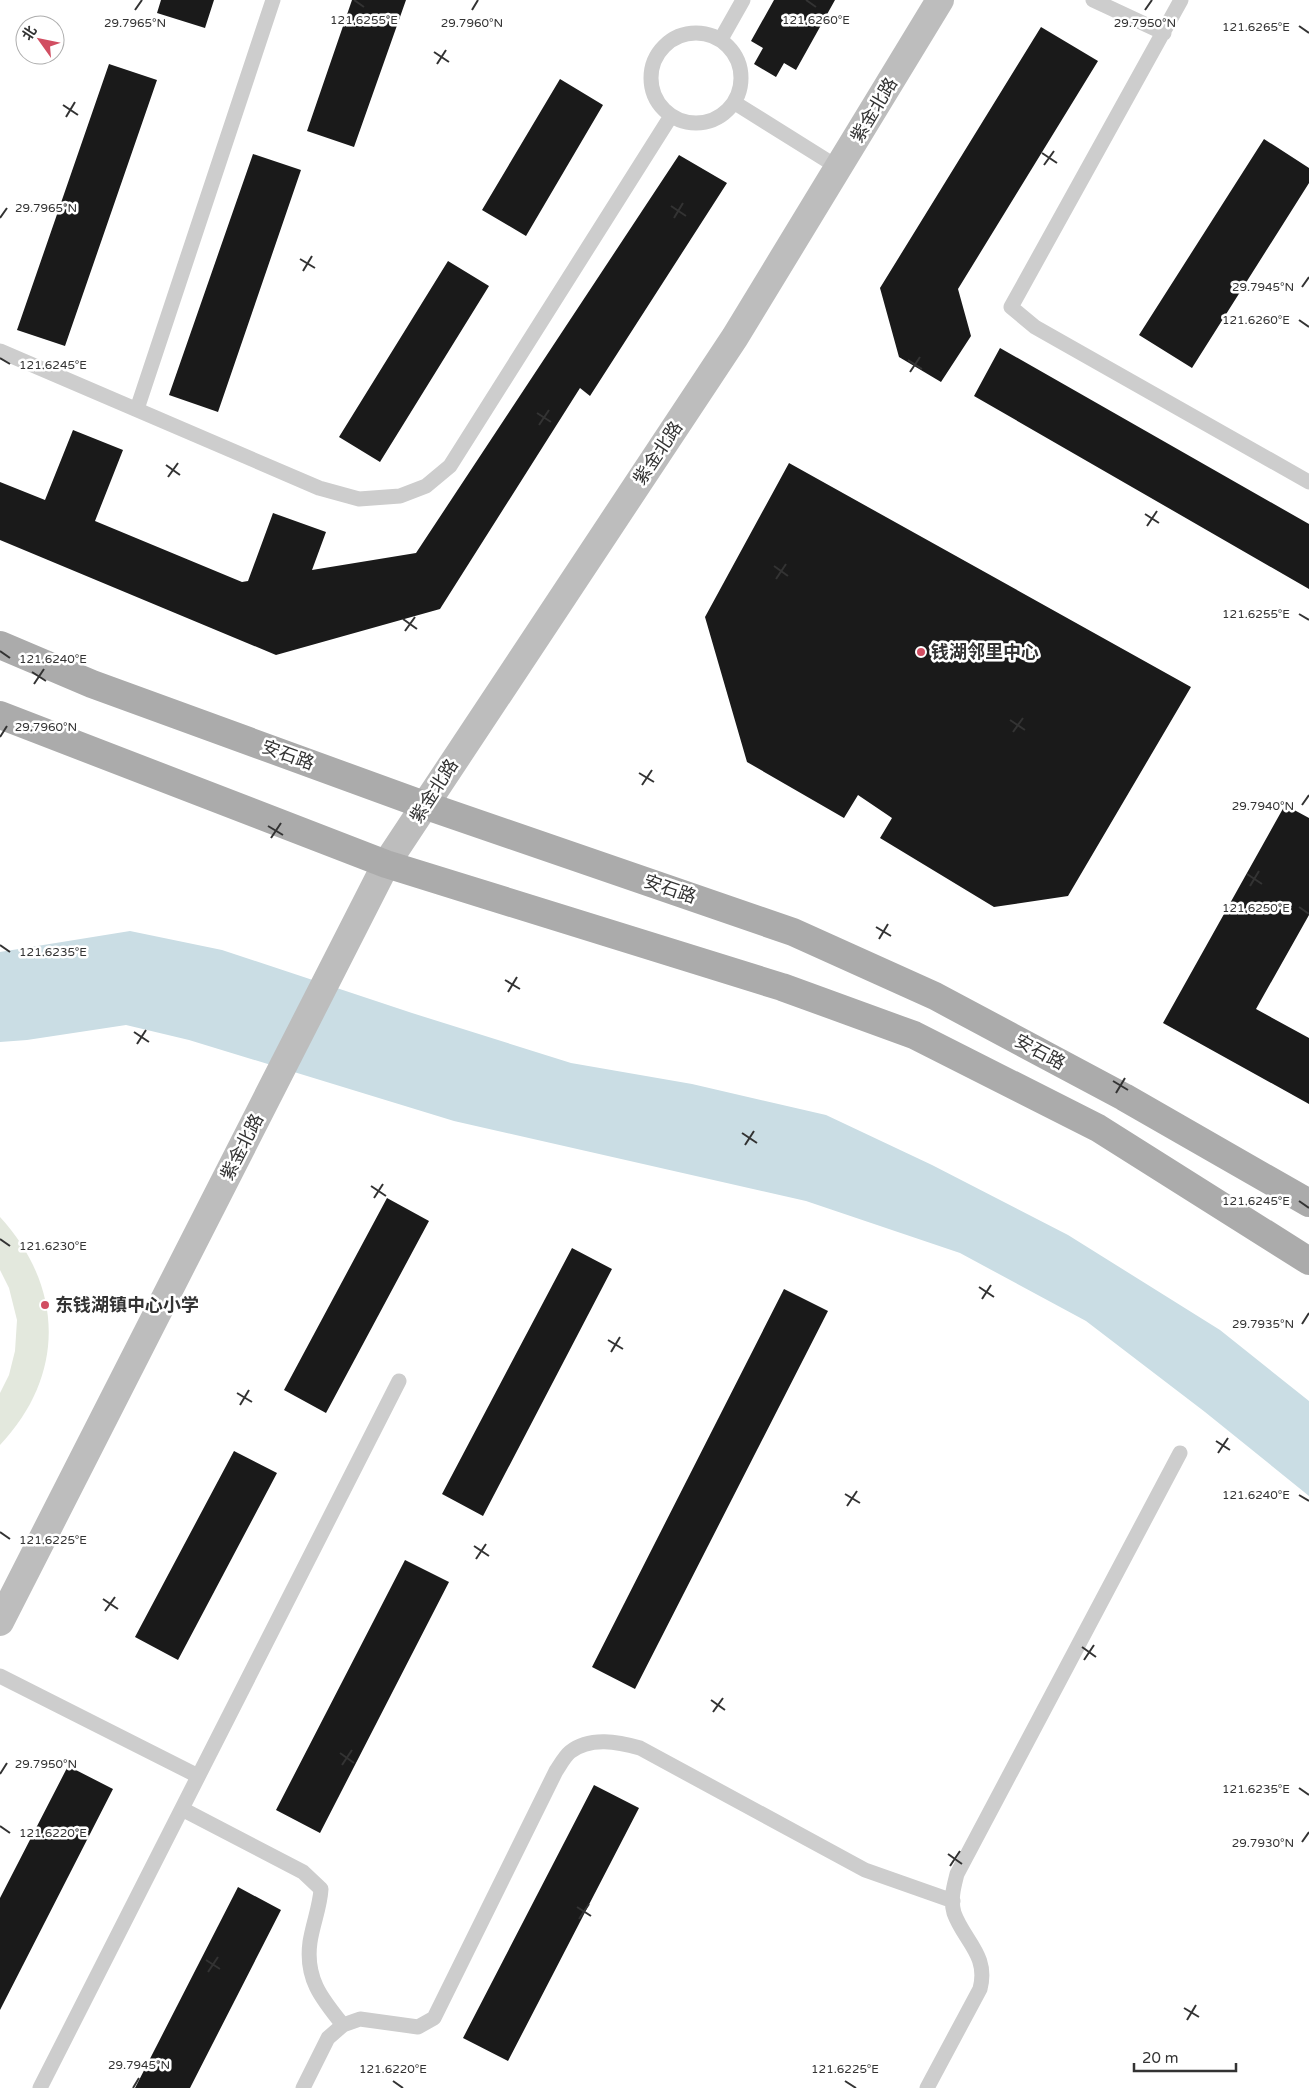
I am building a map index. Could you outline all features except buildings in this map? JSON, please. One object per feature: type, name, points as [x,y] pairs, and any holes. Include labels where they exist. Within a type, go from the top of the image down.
[{"type":"main road","name":"安石路","points":[[0,645],[92,684],[424,805],[793,932],[934,996],[1124,1097],[1309,1203]]},
{"type":"main road","points":[[0,715],[386,864],[782,987],[914,1035],[1098,1128],[1309,1262]]},
{"type":"street","name":"紫金北路","points":[[0,1622],[386,864],[735,336],[940,0]]},
{"type":"lane","points":[[136,409],[273,0]]},
{"type":"lane","points":[[722,38],[743,0]]},
{"type":"lane","points":[[1093,0],[1164,33]]},
{"type":"lane","points":[[1181,0],[1010,307],[1035,327],[1309,482]]},
{"type":"lane","points":[[699,32],[722,38],[737,56],[742,80],[735,103],[717,119],[694,124],[671,116],[655,99],[650,75],[658,52],[676,36],[699,32]]},
{"type":"lane","points":[[735,103],[839,168]]},
{"type":"lane","points":[[0,351],[319,488],[359,499],[400,496],[426,486],[450,466],[671,116]]},
{"type":"lane","points":[[40,2088],[399,1381]]},
{"type":"lane","points":[[927,2088],[980,1989],[983,1977],[981,1962],[954,1912],[952,1894],[957,1874],[1180,1453]]},
{"type":"lane","points":[[0,1676],[198,1776]]},
{"type":"lane","points":[[303,2088],[328,2038],[343,2025],[360,2019],[418,2027],[434,2018],[556,1771],[570,1752],[585,1744],[616,1741],[640,1748],[865,1870],[952,1901]]},
{"type":"lane","points":[[182,1809],[303,1872],[321,1888],[320,1904],[310,1941],[309,1968],[321,1999],[343,2025]]},
{"type":"shaded area","points":[[130,931],[222,950],[571,1063],[692,1084],[826,1115],[932,1165],[1068,1235],[1220,1330],[1309,1401],[1309,1496],[1205,1412],[1086,1321],[960,1253],[806,1201],[454,1121],[189,1040],[126,1025],[27,1040],[0,1042],[0,952]]},
{"type":"shaded area","points":[[0,1217],[21,1244],[36,1272],[46,1301],[49,1331],[46,1361],[37,1390],[22,1418],[0,1445],[0,1393],[9,1375],[15,1351],[17,1320],[9,1288],[0,1270]]},
{"type":"place","name":"钱湖邻里中心","points":[[921,652]]},
{"type":"place","name":"东钱湖镇中心小学","points":[[45,1305]]}]
